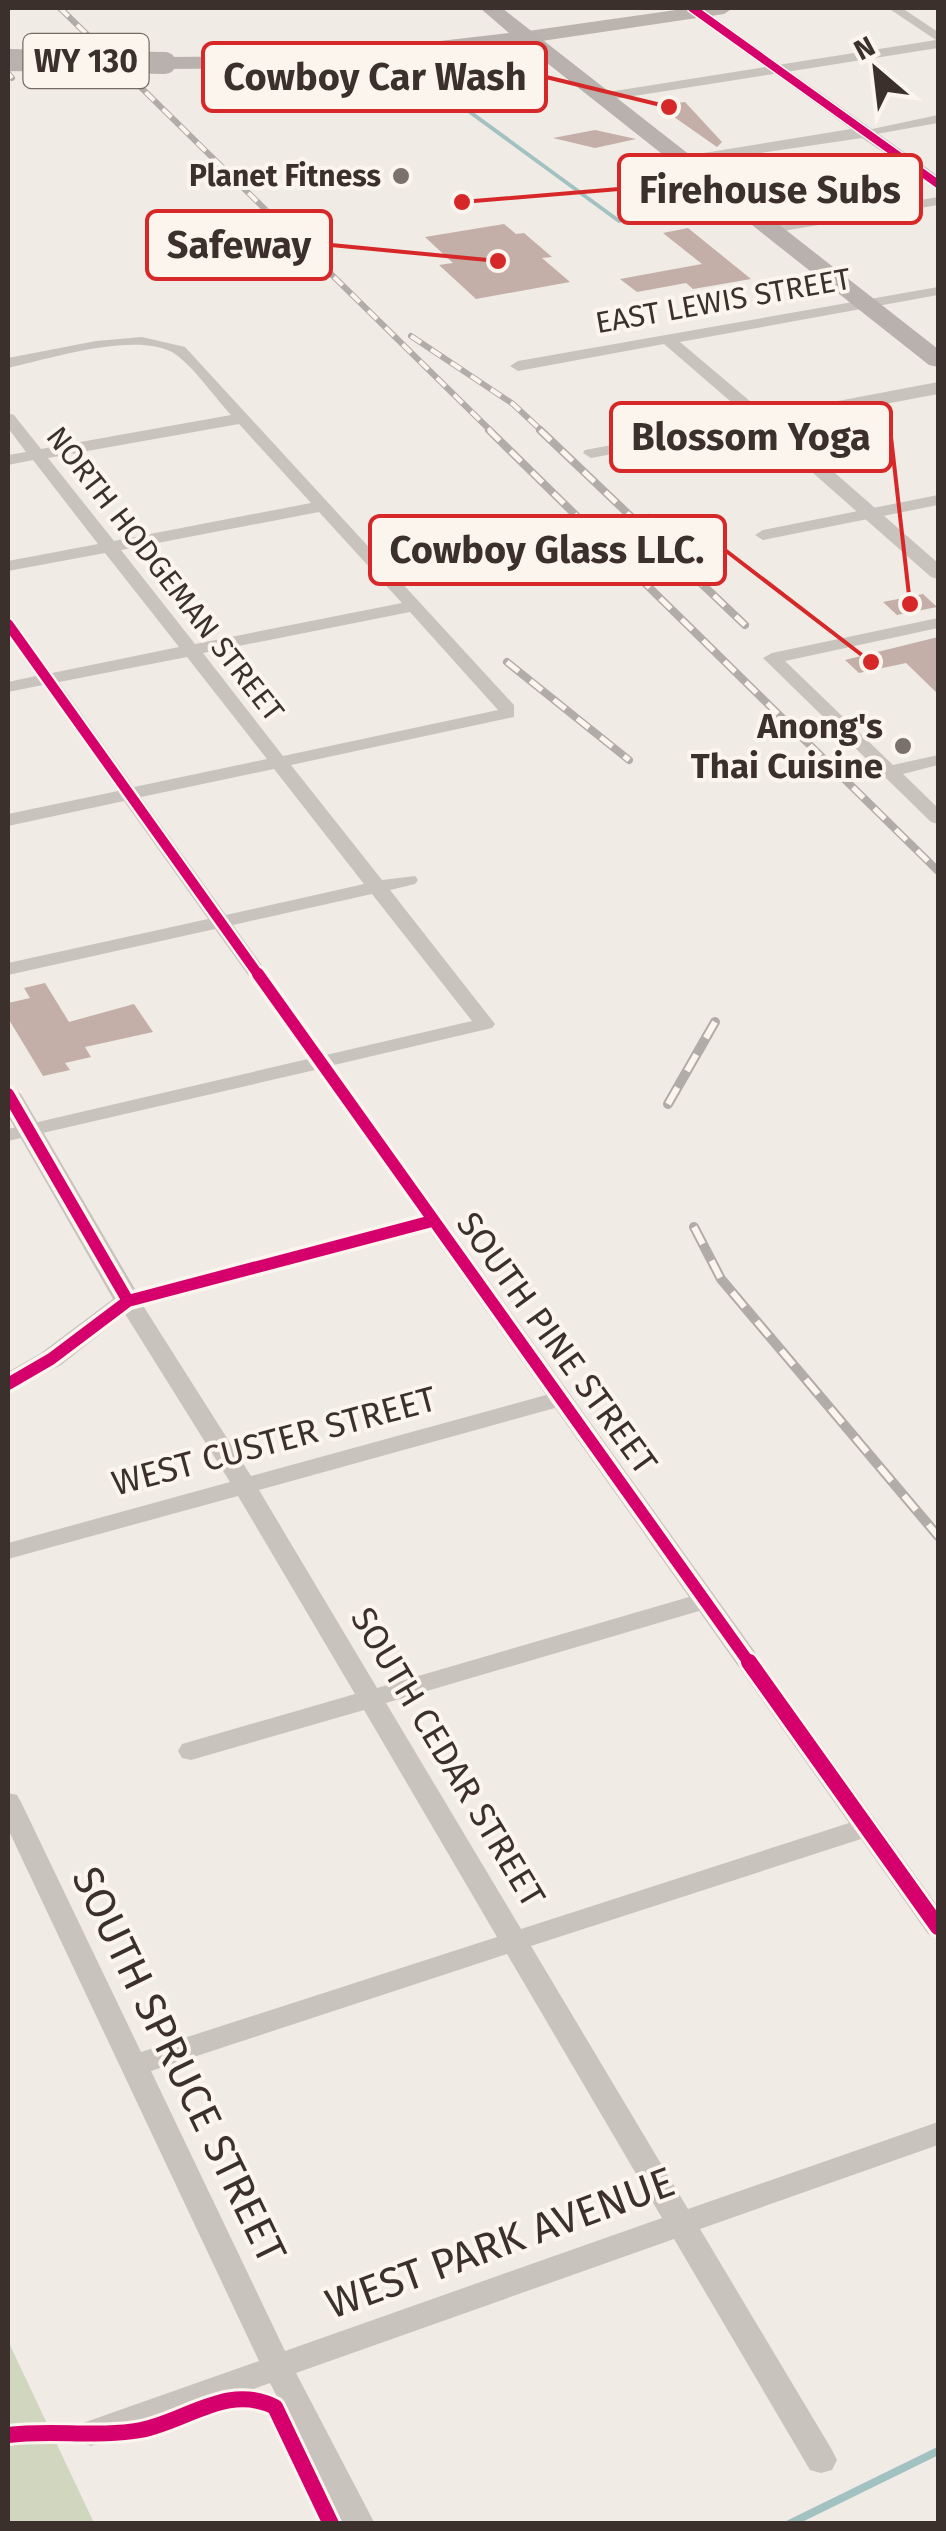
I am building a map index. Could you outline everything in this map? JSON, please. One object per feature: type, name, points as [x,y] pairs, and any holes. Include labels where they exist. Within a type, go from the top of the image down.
[{"type":"main road","points":[[490,8],[938,360]]},
{"type":"main road","points":[[528,37],[724,8]]},
{"type":"main road","name":"WY 130","points":[[8,60],[310,62],[528,37]]},
{"type":"street","points":[[894,8],[938,40]]},
{"type":"street","points":[[695,10],[938,184]]},
{"type":"street","points":[[602,97],[938,40]]},
{"type":"street","points":[[684,161],[938,119]]},
{"type":"street","points":[[771,229],[938,200]]},
{"type":"street","name":"EAST LEWIS STREET","points":[[518,366],[938,290]]},
{"type":"street","points":[[667,340],[938,573]]},
{"type":"street","points":[[8,363],[134,341],[159,342],[188,356],[505,705],[508,713],[8,820]]},
{"type":"street","points":[[590,453],[938,388]]},
{"type":"street","name":"NORTH HODGEMAN STREET","points":[[8,418],[485,1024],[321,1062]]},
{"type":"street","points":[[8,460],[243,418]]},
{"type":"street","points":[[763,535],[938,500]]},
{"type":"street","points":[[8,566],[324,506]]},
{"type":"street","points":[[8,687],[413,606]]},
{"type":"street","points":[[938,622],[772,658],[938,818]]},
{"type":"street","name":"SOUTH PINE STREET","points":[[8,624],[938,1927]]},
{"type":"street","points":[[890,771],[938,760]]},
{"type":"street","points":[[8,969],[408,880]]},
{"type":"street","points":[[18,1133],[321,1062]]},
{"type":"street","name":"SOUTH CEDAR STREET","points":[[8,1094],[18,1133],[244,1485],[368,1701],[821,2460]]},
{"type":"street","points":[[8,1384],[52,1359],[128,1301],[432,1221]]},
{"type":"street","name":"WEST CUSTER STREET","points":[[8,1551],[560,1399]]},
{"type":"street","points":[[191,1751],[706,1601]]},
{"type":"street","name":"SOUTH SPRUCE STREET","points":[[8,1802],[131,2066],[359,2524]]},
{"type":"street","points":[[131,2066],[866,1827]]},
{"type":"street","name":"WEST PARK AVENUE","points":[[91,2432],[938,2133]]},
{"type":"green space","points":[[8,2341],[94,2523],[8,2523]]},
{"type":"building","points":[[685,102],[722,142],[717,147],[657,105]]},
{"type":"building","points":[[595,130],[636,139],[595,148],[553,138]]},
{"type":"building","points":[[504,224],[516,234],[524,233],[552,257],[542,258],[570,282],[476,299],[439,265],[453,263],[425,237]]},
{"type":"building","points":[[688,228],[751,279],[693,289],[686,283],[637,292],[620,279],[702,264],[663,233]]},
{"type":"building","points":[[923,594],[937,607],[897,615],[883,602]]},
{"type":"building","points":[[938,637],[938,694],[906,663],[859,673],[845,660]]},
{"type":"building","points":[[45,983],[69,1022],[134,1004],[153,1032],[85,1047],[91,1057],[65,1063],[70,1070],[43,1076],[8,1018],[8,1003],[30,998],[24,988]]},
{"type":"waterway","points":[[463,107],[619,221]]},
{"type":"waterway","points":[[789,2524],[938,2451]]},
{"type":"railway","points":[[60,8],[492,432]]},
{"type":"railway","points":[[8,73],[12,78]]},
{"type":"railway","points":[[411,336],[513,404],[543,432]]},
{"type":"railway","points":[[489,430],[938,871]]},
{"type":"railway","points":[[540,430],[745,625]]},
{"type":"railway","points":[[649,518],[673,534],[719,578]]},
{"type":"railway","points":[[507,662],[629,760]]},
{"type":"railway","points":[[668,1104],[715,1022]]},
{"type":"railway","points":[[694,1227],[721,1279],[938,1536]]},
{"type":"cycle path","points":[[692,8],[938,184]]},
{"type":"cycle path","points":[[8,624],[938,1927]]},
{"type":"cycle path","points":[[8,1094],[128,1301]]},
{"type":"cycle path","points":[[8,1384],[51,1359],[128,1301],[432,1221]]},
{"type":"cycle path","points":[[8,2435],[139,2430],[232,2399],[261,2400],[275,2407],[331,2524]]},
{"type":"place","name":"Cowboy Car Wash","points":[[669,107]]},
{"type":"place","name":"Planet Fitness","points":[[401,176]]},
{"type":"place","name":"Firehouse Subs","points":[[462,202]]},
{"type":"place","name":"Safeway","points":[[498,261]]},
{"type":"place","name":"Blossom Yoga","points":[[910,604]]},
{"type":"place","name":"Cowboy Glass LLC.","points":[[871,662]]},
{"type":"place","name":"Anong's Thai Cuisine","points":[[903,746]]}]
